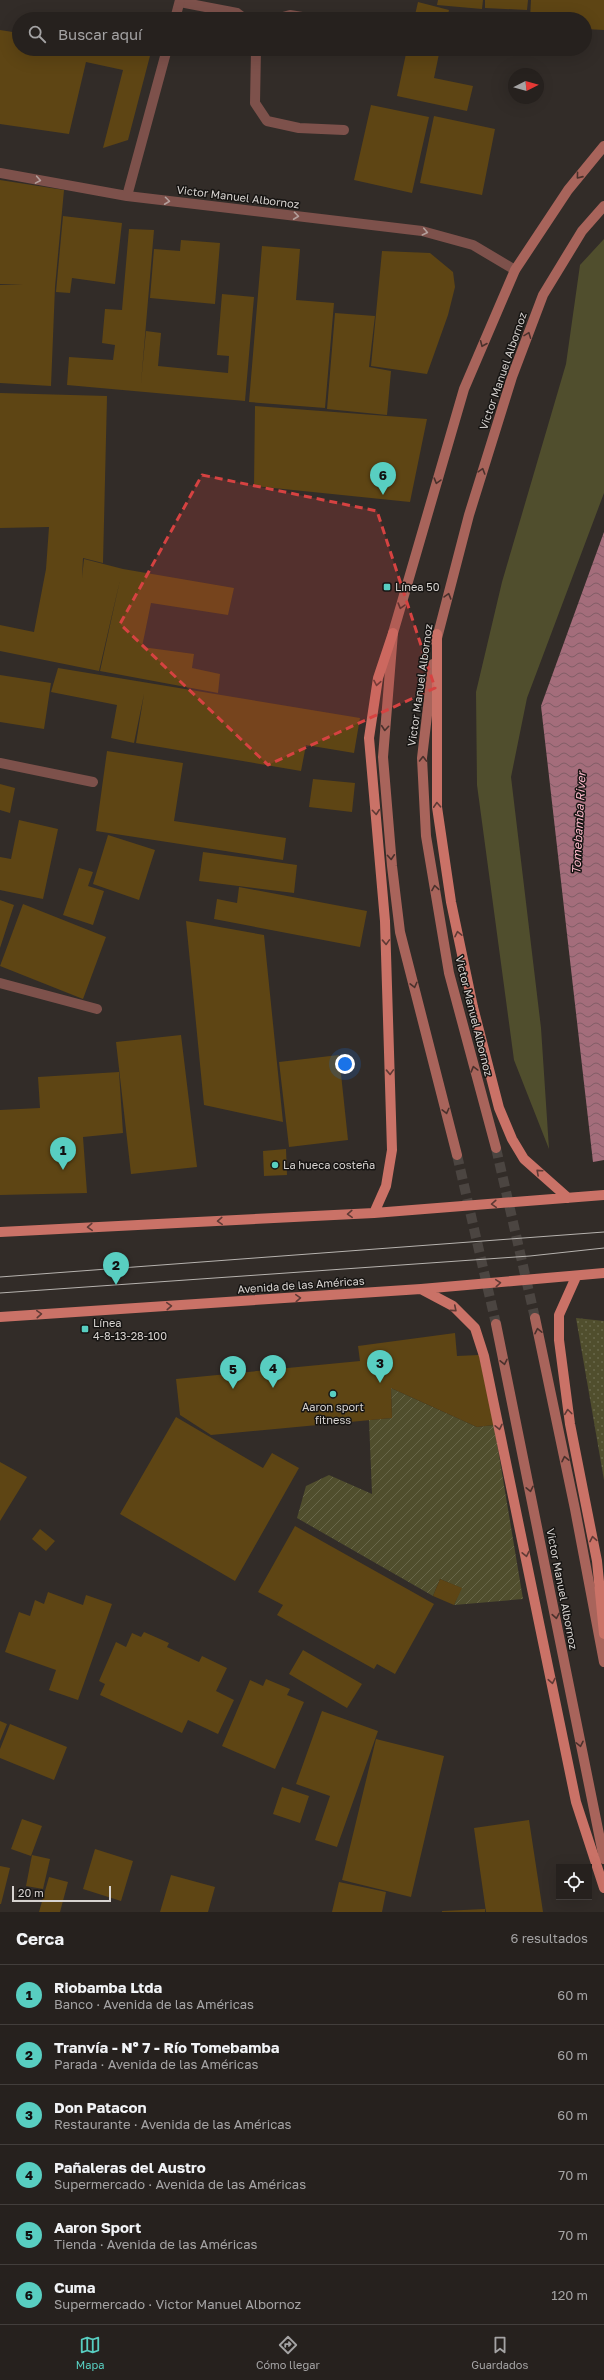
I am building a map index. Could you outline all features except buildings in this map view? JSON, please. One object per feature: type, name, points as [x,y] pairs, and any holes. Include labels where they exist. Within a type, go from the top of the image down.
[{"type":"main road","points":[[374,1213],[386,1186],[392,1150],[385,921],[369,738],[378,678],[393,633],[464,389],[515,270],[568,190],[604,146]]},
{"type":"main road","name":"Victor Manuel Albornoz","points":[[496,1148],[449,973],[426,836],[422,758],[437,634],[469,515],[512,377],[543,295],[582,231],[604,206]]},
{"type":"main road","points":[[393,633],[383,757],[392,866],[400,932],[457,1155]]},
{"type":"main road","points":[[437,634],[437,807],[451,902],[473,1007],[499,1108],[512,1139],[524,1158],[571,1198]]},
{"type":"main road","points":[[0,1232],[374,1213],[604,1195]]},
{"type":"main road","name":"Avenida de las Américas","points":[[0,1317],[421,1289],[604,1273]]},
{"type":"main road","points":[[579,1276],[559,1315],[559,1340],[570,1424],[597,1561],[604,1634]]},
{"type":"main road","points":[[421,1289],[453,1306],[475,1328],[484,1356],[576,1802],[604,1888]]},
{"type":"main road","points":[[536,1318],[575,1509],[604,1662]]},
{"type":"main road","name":"Victor Manuel Albornoz","points":[[496,1324],[604,1859]]},
{"type":"street","points":[[177,12],[180,1],[232,12]]},
{"type":"street","points":[[127,196],[165,56]]},
{"type":"street","points":[[256,56],[255,102],[267,121],[299,128],[344,130]]},
{"type":"street","name":"Victor Manuel Albornoz","points":[[0,173],[127,196],[422,231],[473,245],[515,270]]},
{"type":"street","points":[[0,763],[93,782]]},
{"type":"street","points":[[0,983],[97,1009]]},
{"type":"highlighted area","points":[[202,475],[377,511],[435,688],[268,765],[120,624]]},
{"type":"shaded area","points":[[604,239],[604,493],[527,698],[511,777],[541,1028],[549,1149],[514,1060],[477,785],[476,692],[502,582],[566,364],[580,265]]},
{"type":"shaded area","points":[[576,1318],[604,1321],[604,1480]]},
{"type":"shaded area","points":[[391,1388],[477,1427],[494,1425],[523,1599],[454,1605],[461,1588],[440,1579],[433,1596],[297,1518],[306,1486],[329,1475],[372,1494],[369,1420],[392,1418]]},
{"type":"water","name":"Tomebamba River","points":[[604,532],[604,1160],[593,1162],[541,706]]},
{"type":"tunnel","points":[[496,1148],[535,1318]]},
{"type":"tunnel","points":[[457,1155],[496,1324]]},
{"type":"tram line","points":[[0,1277],[604,1232]]},
{"type":"tram line","points":[[0,1293],[530,1256],[604,1248]]},
{"type":"place","name":"Cuma","points":[[383,495]]},
{"type":"place","name":"Línea 50","points":[[387,587]]},
{"type":"place","name":"La hueca costeña","points":[[275,1165]]},
{"type":"place","name":"Riobamba Ltda","points":[[63,1170]]},
{"type":"place","name":"Tranvía - Nº 7 - Río Tomebamba","points":[[116,1285]]},
{"type":"place","name":"Línea 4-8-13-28-100","points":[[85,1329]]},
{"type":"place","name":"Don Patacon","points":[[380,1383]]},
{"type":"place","name":"Pañaleras del Austro","points":[[273,1388]]},
{"type":"place","name":"Aaron Sport","points":[[233,1389]]},
{"type":"place","name":"Aaron sport fitness","points":[[333,1394]]}]
